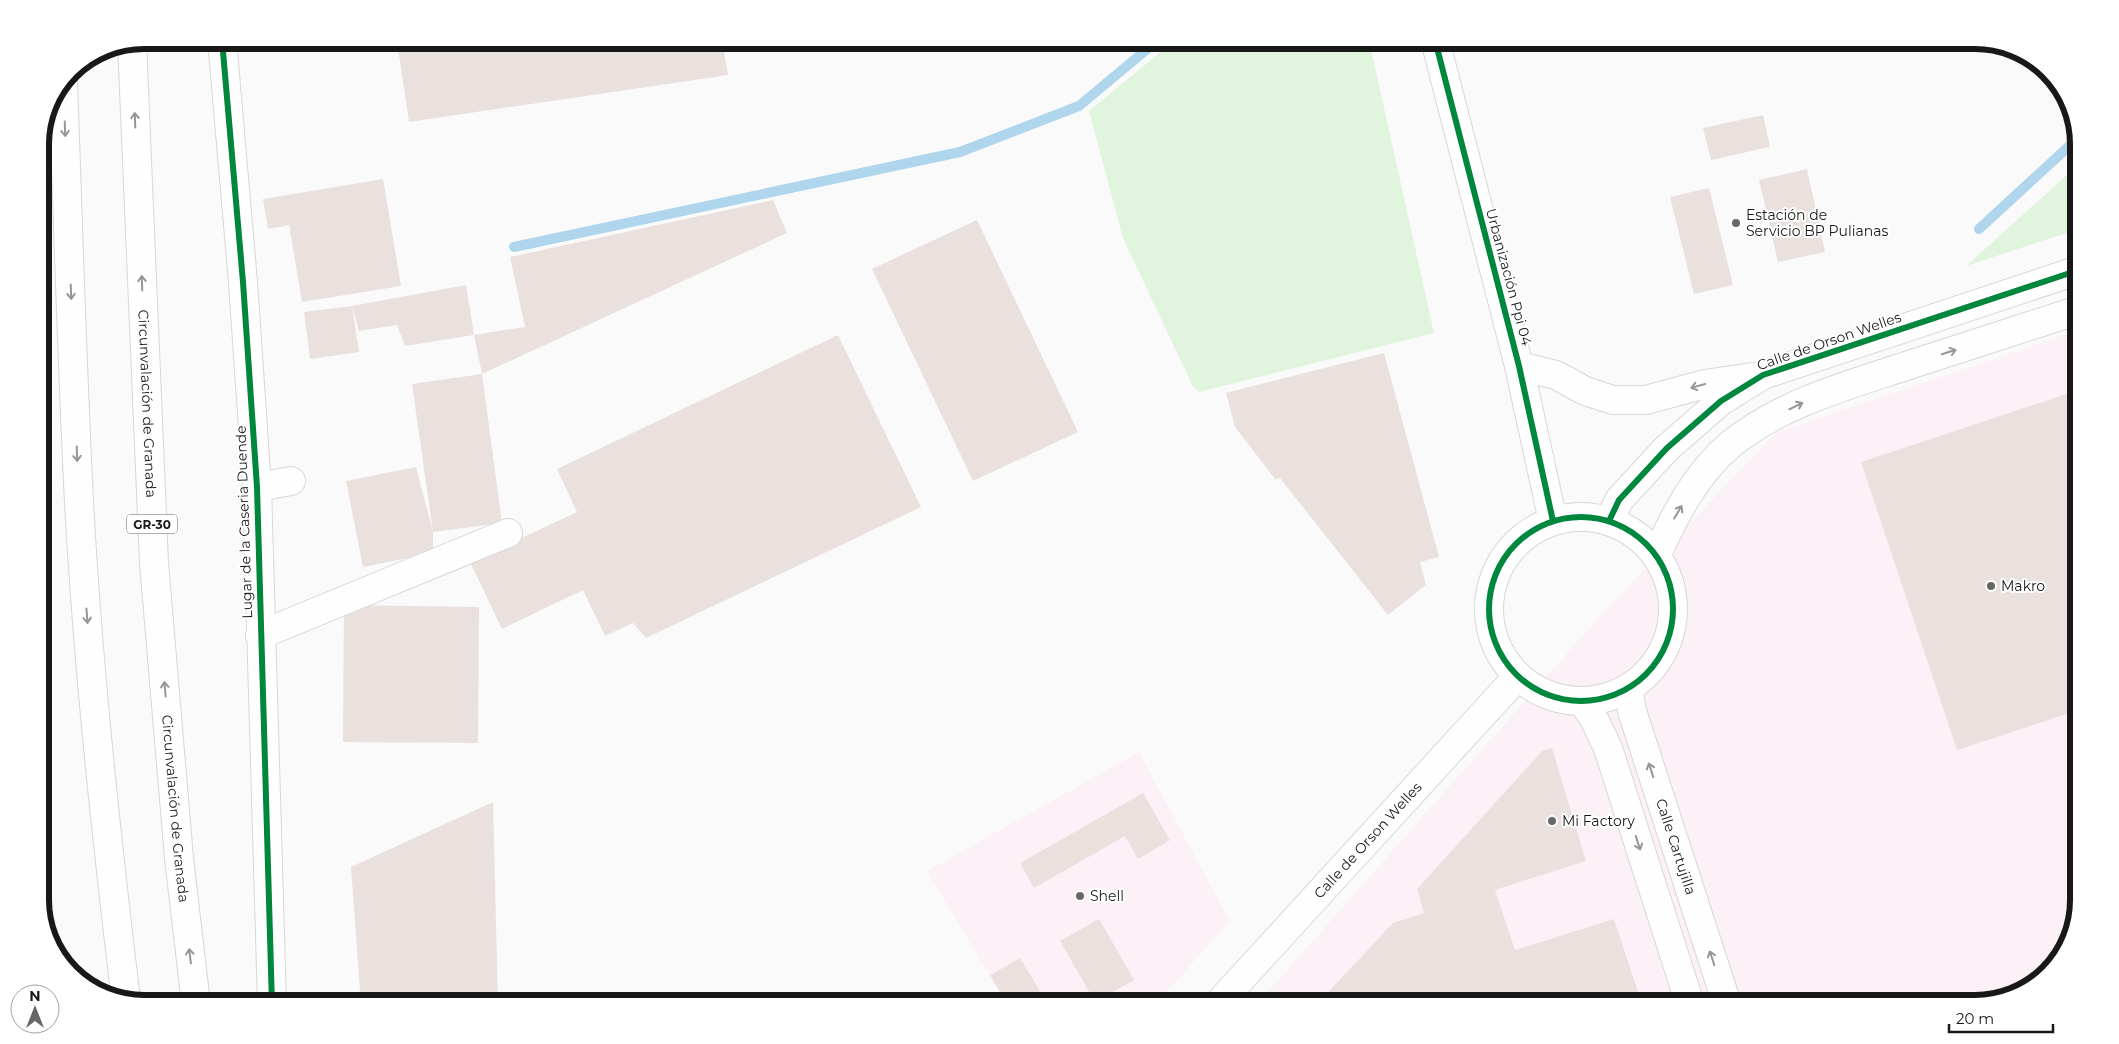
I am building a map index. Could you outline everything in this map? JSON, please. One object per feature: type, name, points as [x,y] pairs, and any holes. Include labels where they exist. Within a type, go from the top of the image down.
[{"type":"main road","name":"Lugar de la Caseria Duende","points":[[223,49],[243,282],[257,487],[272,995]]},
{"type":"main road","name":"Urbanización Ppi 04","points":[[1437,49],[1519,366],[1553,521]]},
{"type":"main road","name":"Circunvalación de Granada","points":[[132,50],[154,564],[179,858],[195,995]]},
{"type":"main road","points":[[63,94],[79,503],[99,760],[125,993]]},
{"type":"main road","name":"Calle de Orson Welles","points":[[1519,366],[1556,375],[1585,391],[1613,400],[1646,400],[1704,384],[1763,375],[2070,273]]},
{"type":"main road","points":[[1656,556],[1675,516],[1699,478],[1731,444],[1766,420],[1818,395],[2070,313]]},
{"type":"main road","name":"Calle de Orson Welles","points":[[1608,521],[1619,500],[1667,448],[1721,401],[1763,375]]},
{"type":"main road","points":[[257,487],[291,481]]},
{"type":"main road","points":[[1581,517],[1608,521],[1635,534],[1656,556],[1667,575],[1672,596],[1673,618],[1669,638],[1660,658],[1646,675],[1628,688],[1606,697],[1582,701],[1564,700],[1532,687],[1518,676],[1504,660],[1494,641],[1490,620],[1490,599],[1494,578],[1504,559],[1517,543],[1534,530],[1553,521],[1581,517]]},
{"type":"main road","points":[[260,635],[508,533]]},
{"type":"main road","name":"Calle de Orson Welles","points":[[1226,995],[1518,676]]},
{"type":"main road","name":"Calle Cartujilla","points":[[1628,688],[1632,711],[1724,995]]},
{"type":"main road","points":[[1582,701],[1594,719],[1608,748],[1687,995]]},
{"type":"shaded area","points":[[2070,333],[2070,901],[2065,931],[2047,963],[2023,983],[2012,988],[2000,992],[1976,995],[1265,995],[1600,616],[1777,432]]},
{"type":"shaded area","name":"Shell","points":[[1139,752],[1230,921],[1164,995],[1002,995],[927,871]]},
{"type":"green space","points":[[1164,49],[1371,49],[1434,333],[1199,392],[1193,387],[1123,238],[1089,111]]},
{"type":"green space","points":[[2070,172],[2070,232],[1966,266]]},
{"type":"building","points":[[398,49],[724,49],[728,75],[409,122]]},
{"type":"building","points":[[1763,115],[1770,147],[1711,160],[1703,128]]},
{"type":"building","points":[[1807,169],[1825,252],[1778,262],[1759,180]]},
{"type":"building","points":[[383,179],[401,286],[302,302],[289,225],[268,229],[263,199]]},
{"type":"building","points":[[1709,188],[1733,285],[1694,294],[1670,197]]},
{"type":"building","points":[[773,200],[787,233],[482,374],[474,335],[525,327],[510,257]]},
{"type":"building","points":[[977,220],[1078,432],[973,481],[872,269]]},
{"type":"building","points":[[466,285],[474,335],[405,346],[397,325],[359,331],[352,306]]},
{"type":"building","points":[[352,306],[359,352],[310,359],[304,312]]},
{"type":"building","points":[[838,335],[921,507],[646,638],[633,623],[605,636],[583,590],[502,629],[470,562],[577,512],[557,469]]},
{"type":"building","points":[[1384,353],[1439,557],[1420,562],[1426,585],[1388,615],[1280,478],[1275,479],[1235,427],[1226,393]]},
{"type":"building","points":[[482,374],[502,523],[433,532],[412,384]]},
{"type":"building","name":"Makro","points":[[2070,393],[2070,713],[1957,750],[1861,462]]},
{"type":"building","points":[[416,467],[433,532],[433,553],[363,567],[346,481]]},
{"type":"building","points":[[344,605],[479,607],[478,743],[343,742]]},
{"type":"building","points":[[1552,748],[1586,861],[1495,890],[1515,950],[1614,919],[1639,995],[1325,995],[1393,923],[1424,913],[1417,889],[1542,751]]},
{"type":"building","points":[[1143,793],[1170,840],[1138,859],[1125,836],[1034,888],[1020,863]]},
{"type":"building","points":[[493,802],[498,995],[360,995],[351,867]]},
{"type":"building","points":[[1099,919],[1134,980],[1107,995],[1091,995],[1060,941]]},
{"type":"building","points":[[1020,958],[1043,995],[1002,995],[990,975]]},
{"type":"waterway","points":[[514,247],[960,152],[1079,106],[1147,49]]},
{"type":"waterway","points":[[1979,229],[2070,145]]},
{"type":"cycle path","points":[[223,49],[243,282],[257,487],[272,995]]},
{"type":"cycle path","points":[[1437,49],[1519,366],[1553,521]]},
{"type":"cycle path","points":[[1609,521],[1619,500],[1667,448],[1721,401],[1763,375],[2070,273]]},
{"type":"cycle path","points":[[1581,517],[1599,519],[1616,524],[1646,544],[1666,574],[1671,591],[1673,609],[1671,627],[1666,644],[1646,674],[1616,694],[1599,699],[1581,701],[1563,699],[1546,694],[1516,674],[1496,644],[1491,627],[1489,609],[1491,591],[1496,574],[1516,544],[1546,524],[1563,519],[1581,517]]},
{"type":"place","name":"Estación de Servicio BP Pulianas","points":[[1736,223]]},
{"type":"place","name":"Makro","points":[[1991,586]]},
{"type":"place","name":"Mi Factory","points":[[1552,821]]},
{"type":"place","name":"Shell","points":[[1080,896]]}]
